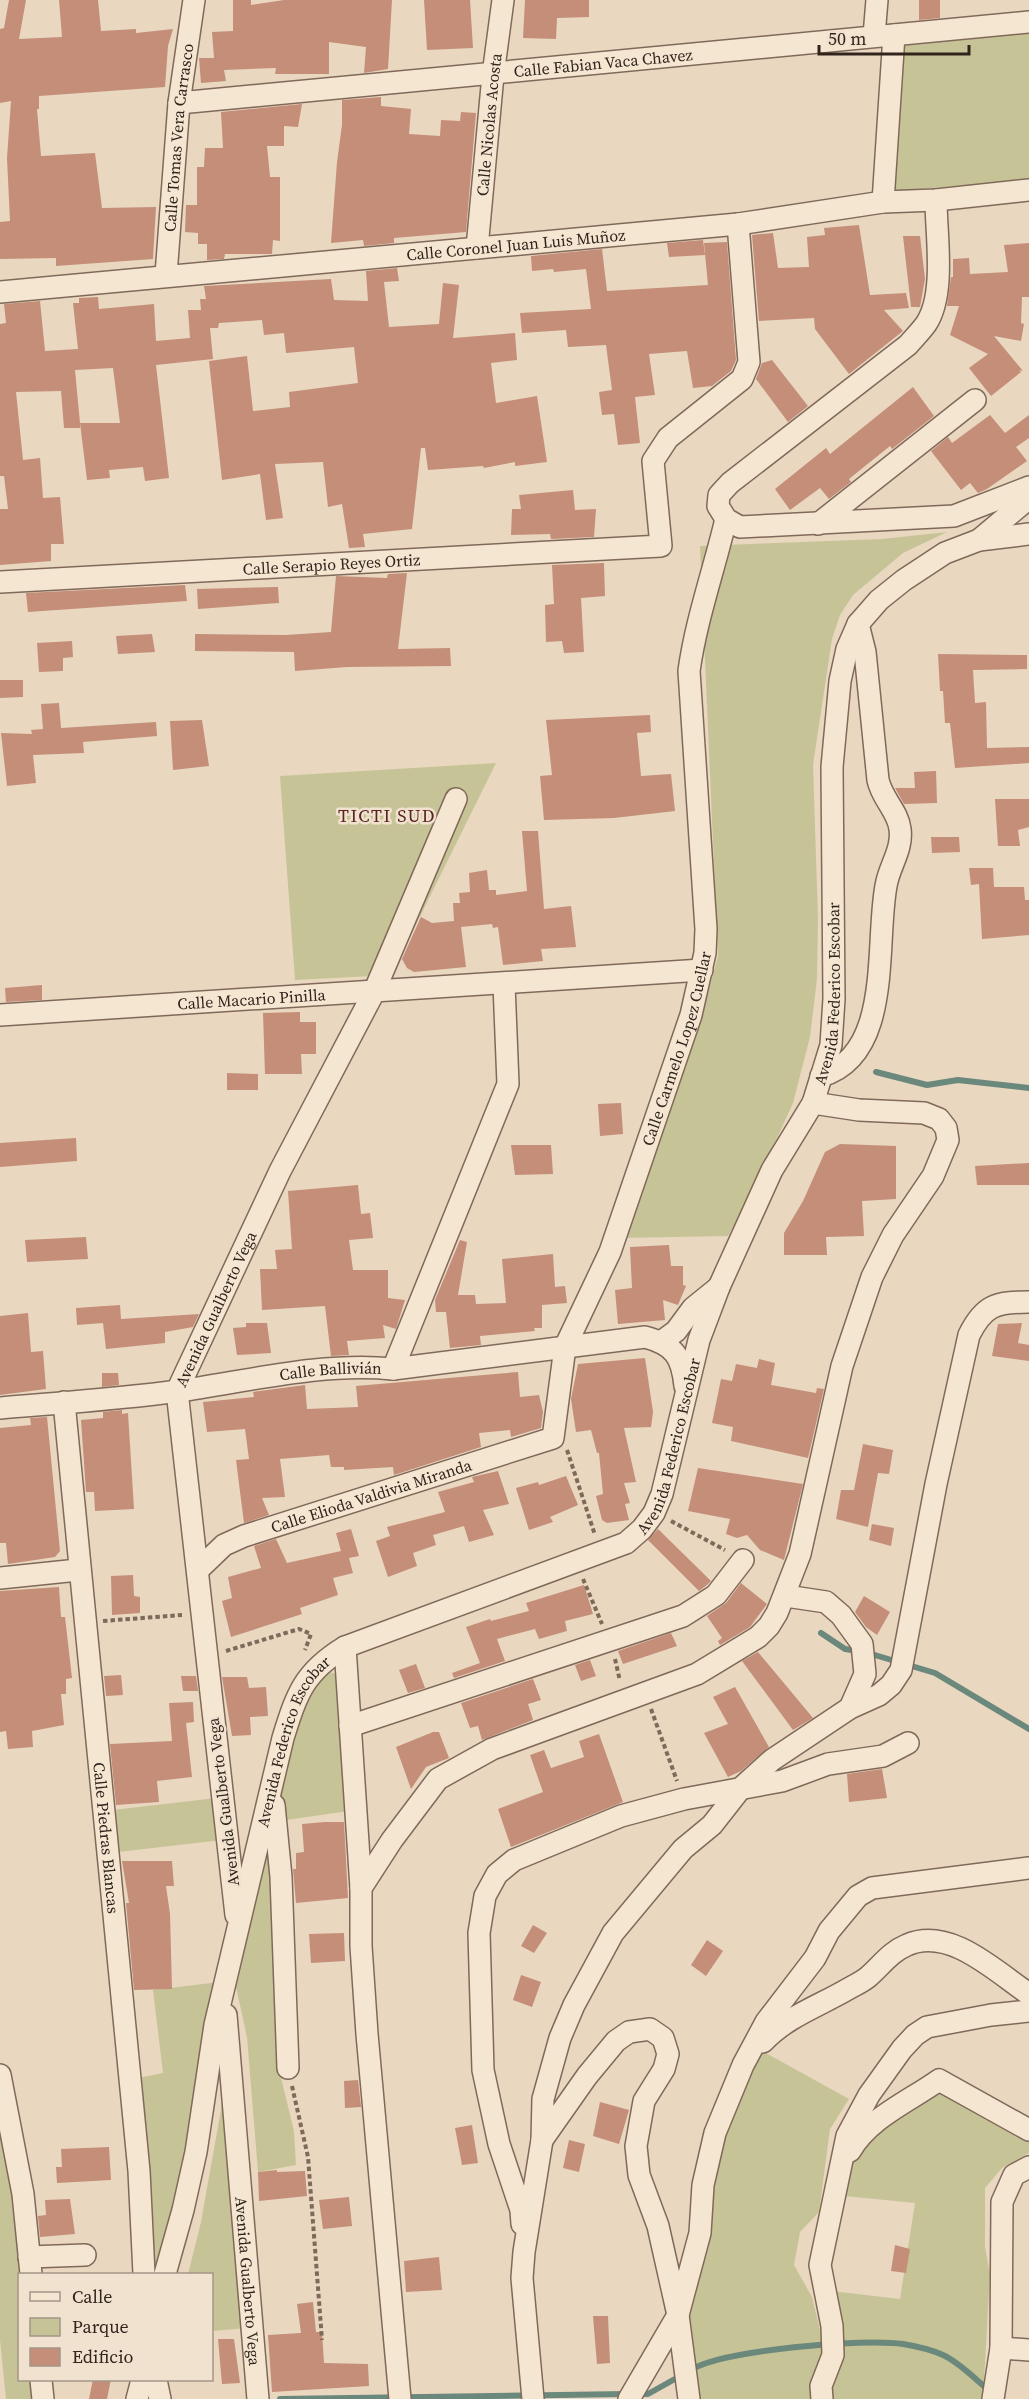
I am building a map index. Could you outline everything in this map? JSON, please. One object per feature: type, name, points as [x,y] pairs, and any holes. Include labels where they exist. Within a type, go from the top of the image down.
[{"type":"street","name":"Calle Tomas Vera Carrasco","points":[[166,275],[179,104],[194,0]]},
{"type":"street","name":"Calle Nicolas Acosta","points":[[477,248],[493,75],[503,0]]},
{"type":"street","points":[[877,0],[884,36],[883,202]]},
{"type":"street","name":"Calle Fabian Vaca Chavez","points":[[179,104],[1029,22]]},
{"type":"street","name":"Calle Coronel Juan Luis Muñoz","points":[[0,291],[738,224],[883,202],[936,201],[1029,190]]},
{"type":"street","points":[[936,201],[938,287],[934,308],[926,324],[908,345],[730,483],[719,495],[718,506],[726,519],[740,527],[954,516],[1029,487]]},
{"type":"street","name":"Calle Serapio Reyes Ortiz","points":[[0,582],[661,546],[653,461],[668,438],[742,379],[749,362],[738,224]]},
{"type":"street","points":[[818,524],[975,400]]},
{"type":"street","name":"Avenida Federico Escobar","points":[[165,2273],[183,2210],[215,2025],[273,1790],[283,1738],[297,1694],[318,1665],[338,1651],[626,1543],[642,1529],[654,1513],[671,1464],[699,1340],[719,1287],[772,1170],[813,1103],[831,1045],[834,999],[832,767],[847,649],[858,624],[879,600],[945,553],[979,540],[1029,498]]},
{"type":"street","name":"Calle Carmelo Lopez Cuellar","points":[[553,1438],[565,1347],[610,1252],[691,1015],[702,970],[706,929],[689,671],[695,632],[713,575],[726,519]]},
{"type":"street","points":[[979,540],[1029,534]]},
{"type":"street","points":[[821,1076],[838,1071],[853,1058],[864,1040],[872,1012],[878,971],[885,887],[900,849],[901,830],[897,816],[880,793],[865,652],[858,624]]},
{"type":"street","name":"Avenida Gualberto Vega","points":[[237,1934],[222,1779],[201,1614],[199,1569],[177,1391],[280,1171],[374,992],[456,799]]},
{"type":"street","name":"Calle Macario Pinilla","points":[[0,1015],[702,970]]},
{"type":"street","points":[[393,1369],[508,1084],[504,984]]},
{"type":"street","points":[[361,1888],[404,1823],[438,1779],[492,1749],[646,1695],[697,1674],[758,1637],[769,1626],[786,1596],[815,1496],[842,1366],[872,1277],[893,1235],[933,1176],[948,1140],[946,1128],[939,1119],[924,1113],[859,1110],[813,1103]]},
{"type":"street","points":[[686,1401],[683,1364],[673,1350],[661,1342],[676,1331],[693,1308],[719,1287]]},
{"type":"street","points":[[533,2399],[522,2277],[524,2252],[542,2140],[543,2099],[548,2075],[569,2016],[613,1934],[683,1849],[712,1825],[741,1788],[772,1760],[809,1738],[850,1708],[879,1695],[891,1685],[901,1670],[936,1484],[969,1335],[978,1317],[990,1307],[1010,1302],[1029,1302]]},
{"type":"street","name":"Calle Ballivián","points":[[0,1408],[177,1391],[277,1374],[376,1367],[393,1369],[645,1337],[661,1342]]},
{"type":"street","name":"Calle Piedras Blancas","points":[[64,1402],[78,1570],[139,2171],[144,2273]]},
{"type":"street","name":"Calle Elioda Valdivia Miranda","points":[[199,1569],[224,1545],[244,1536],[553,1438]]},
{"type":"street","points":[[350,1725],[683,1616],[716,1595],[743,1560]]},
{"type":"street","points":[[0,1578],[78,1570]]},
{"type":"street","points":[[786,1596],[826,1602],[841,1616],[862,1644],[865,1674],[850,1708]]},
{"type":"street","points":[[338,1651],[350,1725],[361,1888],[361,1946],[366,2022],[400,2399]]},
{"type":"street","points":[[524,2252],[521,2210],[499,2144],[483,2070],[479,1934],[485,1896],[497,1874],[514,1860],[621,1816],[691,1798],[782,1781],[828,1764],[864,1756],[883,1756],[908,1743]]},
{"type":"street","points":[[273,1790],[281,1877],[288,2068]]},
{"type":"street","points":[[691,1798],[710,1802],[714,1809],[712,1825]]},
{"type":"street","points":[[629,2399],[678,2315],[700,2233],[703,2185],[715,2133],[743,2065],[766,2022],[815,1958],[829,1931],[858,1896],[872,1888],[1029,1868]]},
{"type":"street","points":[[743,2065],[779,2026],[868,1977],[886,1958],[907,1945],[927,1940],[948,1943],[969,1953],[1029,1995]]},
{"type":"street","name":"Avenida Gualberto Vega","points":[[226,1984],[236,2146],[258,2399]]},
{"type":"street","points":[[822,2399],[821,2386],[833,2355],[832,2326],[820,2265],[848,2136],[869,2095],[915,2035],[927,2027],[991,2015],[1029,2012]]},
{"type":"street","points":[[542,2140],[587,2076],[616,2041],[629,2031],[650,2030],[663,2038],[668,2054],[664,2068],[644,2101],[636,2146],[639,2175],[658,2226],[678,2315],[689,2399]]},
{"type":"street","points":[[0,2075],[23,2194],[30,2266],[85,2255]]},
{"type":"street","points":[[841,2166],[859,2136],[888,2113],[939,2080],[1029,2130]]},
{"type":"street","points":[[993,2399],[1001,2348],[1002,2202],[1014,2175],[1029,2167]]},
{"type":"street","points":[[1001,2348],[1029,2350]]},
{"type":"street","points":[[41,2381],[43,2399]]},
{"type":"street","points":[[137,2399],[142,2381]]},
{"type":"street","points":[[156,2381],[160,2399]]},
{"type":"path","points":[[553,1438],[567,1450],[601,1553]]},
{"type":"path","points":[[84,1622],[201,1614]]},
{"type":"path","points":[[206,1657],[299,1629],[311,1634],[304,1650],[320,1643],[338,1651]]},
{"type":"path","points":[[646,1695],[691,1798]]},
{"type":"path","points":[[288,2068],[308,2157],[322,2340]]},
{"type":"green space","points":[[1029,33],[1029,180],[895,191],[903,43]]},
{"type":"green space","points":[[947,532],[903,553],[853,595],[840,615],[832,639],[813,765],[818,919],[817,979],[810,1037],[793,1103],[749,1199],[728,1236],[619,1238],[704,1006],[718,956],[700,546],[882,539]]},
{"type":"green space","points":[[496,763],[391,975],[295,980],[280,776]]},
{"type":"green space","points":[[326,1671],[336,1674],[341,1686],[349,1811],[286,1820],[280,1793],[289,1745],[301,1713]]},
{"type":"green space","points":[[216,1798],[222,1840],[118,1852],[113,1810]]},
{"type":"green space","points":[[269,1828],[274,1910],[276,2057],[294,2131],[296,2165],[258,2172],[247,2037],[236,1987]]},
{"type":"green space","points":[[228,1981],[171,2273],[152,2273],[138,2078],[163,2073],[153,1990]]},
{"type":"green space","points":[[764,2052],[849,2099],[830,2129],[819,2212],[800,2232],[794,2265],[812,2297],[823,2342],[823,2360],[812,2399],[697,2399],[688,2306],[710,2176],[748,2070]]},
{"type":"green space","points":[[225,2087],[259,2327],[213,2331],[213,2273],[188,2273],[201,2222]]},
{"type":"green space","points":[[941,2090],[1029,2138],[1029,2153],[1002,2168],[985,2188],[985,2247],[990,2274],[983,2399],[827,2399],[831,2291],[900,2299],[915,2203],[845,2196],[854,2156],[881,2125]]},
{"type":"green space","points":[[0,2118],[9,2158],[22,2273],[18,2273],[18,2381],[33,2381],[35,2399],[6,2399],[0,2340]]},
{"type":"building","points":[[9,0],[26,0],[19,39],[62,37],[59,0],[98,0],[101,31],[136,29],[136,33],[173,29],[168,46],[165,87],[39,96],[39,109],[37,109],[41,156],[95,153],[102,208],[156,207],[153,259],[56,266],[56,258],[0,259],[0,222],[10,221],[7,158],[11,101],[0,103],[0,29],[4,28]]},
{"type":"building","points":[[233,0],[251,0],[251,5],[284,0],[392,0],[388,69],[364,73],[366,47],[329,42],[329,74],[275,74],[276,68],[224,70],[226,81],[201,83],[199,58],[214,58],[212,32],[233,31]]},
{"type":"building","points":[[424,0],[470,0],[473,48],[427,50]]},
{"type":"building","points":[[525,0],[589,0],[589,17],[557,18],[556,39],[523,38]]},
{"type":"building","points":[[919,0],[940,0],[940,18],[919,20]]},
{"type":"building","points":[[381,97],[381,106],[411,109],[409,134],[440,136],[441,120],[460,121],[461,112],[476,113],[466,232],[394,238],[394,243],[364,246],[363,240],[331,243],[342,125],[342,100]]},
{"type":"building","points":[[302,104],[298,127],[284,126],[284,146],[267,146],[270,177],[280,177],[280,241],[273,240],[272,254],[225,254],[224,259],[207,260],[207,244],[198,244],[198,233],[185,232],[186,205],[197,205],[197,167],[204,167],[205,148],[223,148],[221,112]]},
{"type":"building","points":[[859,225],[870,295],[906,293],[909,308],[884,310],[903,331],[849,374],[815,329],[814,318],[759,321],[752,235],[773,233],[778,268],[809,267],[807,237],[825,235],[824,228]]},
{"type":"building","points":[[903,236],[920,236],[925,279],[920,307],[911,307]]},
{"type":"building","points":[[703,240],[705,255],[669,257],[667,243]]},
{"type":"building","points":[[727,242],[736,360],[731,371],[712,386],[693,388],[687,351],[649,354],[655,395],[635,397],[640,443],[618,445],[614,414],[602,415],[599,392],[612,390],[606,345],[568,347],[566,330],[522,333],[520,313],[591,309],[586,269],[554,272],[553,269],[532,271],[531,256],[602,249],[607,291],[708,285],[704,243]]},
{"type":"building","points":[[1029,243],[1029,297],[1022,297],[1021,323],[1024,324],[1021,341],[994,336],[1023,371],[1019,370],[1021,372],[991,396],[969,368],[988,354],[950,335],[959,306],[947,306],[951,277],[953,277],[953,259],[969,258],[970,274],[1008,272],[1004,245]]},
{"type":"building","points":[[397,268],[399,281],[384,282],[389,327],[439,324],[443,283],[459,285],[453,338],[515,333],[517,360],[491,363],[496,403],[537,396],[547,462],[515,466],[515,462],[484,468],[483,466],[428,470],[425,448],[421,448],[412,529],[363,534],[365,547],[349,548],[342,504],[328,507],[323,462],[275,464],[283,518],[266,520],[260,474],[222,480],[209,361],[247,356],[253,411],[290,407],[289,392],[358,383],[354,347],[286,353],[284,333],[264,335],[262,320],[219,323],[218,328],[210,328],[213,359],[156,365],[169,478],[145,481],[143,467],[109,470],[110,478],[87,480],[80,423],[80,428],[64,428],[61,391],[16,392],[23,460],[40,458],[43,498],[60,497],[64,544],[51,544],[51,561],[0,565],[0,509],[8,509],[4,476],[0,476],[0,324],[6,323],[4,304],[40,301],[45,351],[78,349],[73,303],[79,303],[79,298],[98,297],[99,309],[154,304],[156,341],[190,338],[188,310],[201,310],[200,299],[206,299],[204,286],[331,279],[334,300],[368,301],[366,271]],"holes":[[[113,368],[120,423],[80,423],[75,370]]]},
{"type":"building","points":[[772,360],[808,406],[788,422],[756,379],[762,363]]},
{"type":"building","points":[[913,387],[934,416],[892,449],[890,446],[849,479],[851,482],[829,499],[820,488],[790,510],[775,489],[826,448],[830,454]]},
{"type":"building","points":[[990,415],[1005,433],[1029,415],[1029,438],[1016,447],[1027,461],[978,493],[970,483],[961,490],[931,451],[948,437],[952,443]]},
{"type":"building","points":[[573,490],[575,510],[596,509],[594,537],[551,539],[550,534],[511,535],[512,509],[521,509],[519,495]]},
{"type":"building","points":[[604,563],[605,596],[581,598],[584,652],[564,653],[562,641],[546,642],[545,605],[554,604],[552,565]]},
{"type":"building","points":[[407,573],[398,649],[450,648],[451,666],[347,667],[295,671],[294,652],[195,651],[195,634],[286,635],[331,632],[336,576],[387,578],[388,574]]},
{"type":"building","points":[[185,585],[187,601],[28,612],[26,593]]},
{"type":"building","points":[[278,587],[279,603],[198,609],[197,589]]},
{"type":"building","points":[[152,634],[155,652],[118,654],[116,636]]},
{"type":"building","points":[[72,641],[73,657],[63,658],[63,671],[39,672],[37,643]]},
{"type":"building","points":[[938,654],[1027,655],[1027,669],[973,670],[975,703],[986,702],[987,748],[1029,747],[1029,763],[955,768],[950,723],[945,723],[943,691],[940,691]]},
{"type":"building","points":[[0,680],[23,680],[23,697],[0,698]]},
{"type":"building","points":[[59,703],[61,728],[156,722],[157,736],[83,742],[84,753],[33,755],[36,783],[7,786],[1,733],[32,734],[31,730],[43,729],[41,704]]},
{"type":"building","points":[[650,715],[651,732],[637,733],[641,776],[671,774],[675,811],[614,818],[544,820],[540,776],[552,775],[546,720]]},
{"type":"building","points":[[202,720],[209,766],[173,770],[170,721]]},
{"type":"building","points":[[936,771],[937,803],[904,804],[895,788],[915,788],[914,772]]},
{"type":"building","points":[[995,799],[1029,799],[1029,827],[1018,830],[1020,846],[998,846]]},
{"type":"building","points":[[522,831],[538,831],[544,909],[571,906],[576,947],[541,949],[543,961],[503,965],[498,927],[493,928],[492,924],[461,927],[466,967],[414,972],[407,968],[402,959],[421,917],[432,923],[454,921],[453,903],[460,903],[459,893],[470,892],[469,873],[487,870],[489,890],[496,890],[496,895],[527,891]]},
{"type":"building","points":[[931,837],[959,837],[960,852],[932,853]]},
{"type":"building","points":[[969,868],[993,868],[994,887],[1024,887],[1025,900],[1029,900],[1029,935],[982,939],[979,884],[971,885]]},
{"type":"building","points":[[42,985],[42,1000],[6,1002],[5,988]]},
{"type":"building","points":[[300,1012],[300,1022],[316,1022],[316,1054],[301,1054],[302,1074],[265,1074],[263,1013]]},
{"type":"building","points":[[227,1073],[258,1074],[258,1090],[227,1090]]},
{"type":"building","points":[[621,1103],[623,1134],[600,1136],[598,1104]]},
{"type":"building","points":[[76,1138],[77,1161],[0,1167],[0,1143]]},
{"type":"building","points":[[840,1144],[896,1146],[896,1199],[862,1201],[864,1236],[826,1237],[827,1255],[784,1255],[784,1233],[803,1201],[825,1152]]},
{"type":"building","points":[[511,1145],[551,1145],[553,1174],[515,1175]]},
{"type":"building","points":[[1029,1163],[1029,1185],[977,1185],[975,1166]]},
{"type":"building","points":[[358,1185],[361,1214],[370,1213],[373,1238],[349,1240],[353,1270],[388,1270],[388,1298],[405,1300],[396,1329],[383,1325],[385,1338],[347,1341],[349,1355],[331,1356],[325,1306],[262,1310],[260,1269],[277,1269],[275,1250],[292,1249],[288,1191]]},
{"type":"building","points":[[86,1237],[88,1259],[27,1262],[25,1240]]},
{"type":"building","points":[[460,1240],[467,1242],[458,1295],[475,1295],[476,1304],[506,1303],[502,1259],[553,1254],[555,1287],[565,1286],[567,1303],[542,1305],[542,1328],[534,1328],[535,1331],[480,1336],[481,1345],[450,1348],[446,1312],[436,1312],[435,1300]]},
{"type":"building","points":[[669,1245],[671,1266],[683,1266],[683,1285],[686,1286],[678,1305],[663,1300],[665,1320],[618,1324],[615,1290],[632,1288],[630,1247]]},
{"type":"building","points":[[120,1305],[121,1319],[199,1314],[193,1327],[165,1332],[165,1343],[106,1349],[103,1323],[77,1325],[76,1308]]},
{"type":"building","points":[[28,1313],[31,1352],[43,1351],[46,1389],[0,1395],[0,1316]]},
{"type":"building","points":[[246,1323],[267,1323],[271,1353],[237,1355],[233,1328],[246,1327]]},
{"type":"building","points":[[1022,1323],[1018,1343],[1029,1345],[1029,1361],[992,1356],[998,1324]]},
{"type":"building","points":[[645,1358],[653,1412],[651,1427],[624,1428],[636,1482],[624,1483],[630,1503],[625,1504],[629,1520],[607,1523],[602,1520],[596,1496],[603,1494],[599,1453],[597,1453],[591,1430],[576,1432],[571,1399],[578,1364]]},
{"type":"building","points":[[759,1359],[775,1363],[771,1385],[816,1393],[817,1388],[824,1389],[808,1458],[731,1441],[733,1427],[712,1423],[721,1379],[732,1381],[736,1364],[757,1368]]},
{"type":"building","points":[[518,1372],[520,1397],[539,1395],[543,1412],[541,1428],[511,1437],[510,1430],[479,1433],[481,1447],[394,1475],[393,1467],[344,1470],[344,1467],[331,1467],[329,1455],[280,1459],[285,1497],[262,1498],[269,1515],[244,1523],[236,1460],[249,1459],[245,1429],[207,1432],[203,1402],[254,1397],[253,1392],[305,1385],[307,1409],[358,1407],[356,1386]]},
{"type":"building","points":[[102,1373],[118,1373],[119,1385],[102,1387]]},
{"type":"building","points":[[122,1410],[122,1414],[128,1413],[134,1509],[95,1511],[94,1492],[86,1492],[81,1420],[103,1418],[103,1412]]},
{"type":"building","points":[[47,1417],[60,1551],[55,1557],[8,1564],[6,1543],[0,1543],[0,1428],[31,1425],[30,1418]]},
{"type":"building","points":[[863,1444],[893,1450],[889,1474],[878,1473],[868,1527],[836,1519],[841,1490],[854,1490]]},
{"type":"building","points":[[698,1468],[803,1484],[784,1560],[760,1550],[747,1535],[737,1538],[726,1534],[730,1519],[688,1511]]},
{"type":"building","points":[[498,1471],[509,1504],[483,1510],[494,1535],[469,1542],[464,1526],[433,1535],[436,1545],[413,1553],[417,1566],[388,1577],[376,1541],[390,1536],[387,1527],[445,1512],[438,1492],[474,1482],[472,1477]]},
{"type":"building","points":[[566,1476],[578,1505],[550,1517],[553,1522],[529,1530],[516,1488],[538,1482],[539,1485]]},
{"type":"building","points":[[872,1524],[894,1528],[891,1546],[869,1540]]},
{"type":"building","points":[[351,1529],[359,1556],[349,1558],[353,1573],[333,1578],[338,1595],[300,1608],[302,1614],[231,1637],[222,1601],[232,1598],[228,1577],[261,1568],[254,1546],[276,1539],[287,1563],[341,1551],[336,1533]]},
{"type":"building","points":[[658,1529],[711,1581],[707,1585],[699,1591],[648,1540]]},
{"type":"building","points":[[133,1575],[134,1596],[140,1597],[140,1613],[112,1615],[111,1576]]},
{"type":"building","points":[[741,1583],[767,1604],[750,1627],[720,1645],[718,1641],[722,1638],[707,1616],[726,1603]]},
{"type":"building","points":[[584,1585],[593,1614],[565,1621],[567,1631],[539,1639],[535,1629],[497,1639],[505,1661],[454,1678],[452,1673],[480,1663],[466,1627],[490,1619],[491,1621],[529,1611],[526,1603]]},
{"type":"building","points":[[59,1587],[61,1617],[65,1617],[72,1678],[66,1679],[66,1694],[61,1694],[64,1725],[32,1731],[33,1747],[8,1749],[6,1731],[0,1732],[0,1591]]},
{"type":"building","points":[[864,1596],[890,1612],[877,1635],[866,1627],[855,1612]]},
{"type":"building","points":[[671,1633],[677,1646],[623,1664],[618,1651]]},
{"type":"building","points":[[758,1652],[813,1718],[793,1730],[742,1661]]},
{"type":"building","points":[[590,1660],[596,1676],[581,1681],[575,1665]]},
{"type":"building","points":[[416,1664],[425,1688],[408,1693],[399,1670]]},
{"type":"building","points":[[121,1675],[123,1695],[106,1696],[104,1676]]},
{"type":"building","points":[[181,1676],[196,1676],[198,1691],[183,1691]]},
{"type":"building","points":[[222,1677],[247,1677],[249,1688],[266,1687],[268,1716],[250,1717],[251,1735],[232,1736]]},
{"type":"building","points":[[533,1679],[541,1700],[528,1704],[533,1720],[482,1740],[478,1726],[470,1728],[461,1703]]},
{"type":"building","points":[[735,1687],[769,1747],[741,1771],[728,1777],[704,1733],[728,1724],[713,1697]]},
{"type":"building","points":[[193,1702],[194,1722],[186,1723],[192,1777],[157,1781],[159,1802],[116,1805],[110,1744],[172,1741],[169,1703]]},
{"type":"building","points":[[433,1732],[439,1732],[449,1758],[426,1767],[411,1789],[396,1747]]},
{"type":"building","points":[[599,1734],[623,1802],[511,1847],[498,1809],[543,1792],[530,1755],[544,1750],[551,1768],[584,1757],[579,1741]]},
{"type":"building","points":[[882,1769],[887,1798],[849,1802],[847,1774]]},
{"type":"building","points":[[344,1822],[348,1898],[296,1903],[293,1869],[296,1869],[296,1853],[304,1852],[302,1824]]},
{"type":"building","points":[[122,1861],[172,1861],[174,1886],[166,1886],[170,1914],[172,1989],[134,1990],[126,1903],[129,1903]]},
{"type":"building","points":[[533,1925],[547,1933],[534,1953],[521,1946]]},
{"type":"building","points":[[344,1933],[345,1961],[311,1963],[309,1934]]},
{"type":"building","points":[[707,1940],[723,1951],[706,1976],[691,1965]]},
{"type":"building","points":[[521,1975],[541,1982],[532,2007],[513,2000]]},
{"type":"building","points":[[358,2080],[361,2107],[345,2108],[344,2081]]},
{"type":"building","points":[[600,2102],[629,2110],[619,2144],[593,2136]]},
{"type":"building","points":[[472,2125],[478,2163],[462,2165],[455,2128]]},
{"type":"building","points":[[569,2140],[585,2144],[579,2172],[563,2168]]},
{"type":"building","points":[[109,2147],[111,2180],[57,2183],[56,2167],[62,2167],[61,2149]]},
{"type":"building","points":[[277,2170],[277,2172],[305,2171],[307,2196],[259,2201],[258,2172]]},
{"type":"building","points":[[349,2197],[352,2226],[323,2229],[319,2200]]},
{"type":"building","points":[[70,2199],[75,2234],[40,2237],[38,2216],[46,2215],[45,2200]]},
{"type":"building","points":[[895,2245],[910,2249],[906,2273],[891,2271]]},
{"type":"building","points":[[439,2257],[442,2290],[406,2292],[404,2261]]},
{"type":"building","points":[[313,2302],[316,2332],[322,2332],[324,2363],[368,2364],[369,2386],[272,2392],[268,2335],[301,2333],[297,2304]]},
{"type":"building","points":[[593,2316],[608,2316],[610,2363],[597,2364]]},
{"type":"building","points":[[218,2339],[234,2339],[240,2383],[222,2384]]},
{"type":"building","points":[[93,2381],[111,2381],[107,2399],[89,2399]]},
{"type":"waterway","points":[[876,1072],[927,1085],[958,1080],[1029,1088]]},
{"type":"waterway","points":[[821,1633],[845,1649],[858,1651]]},
{"type":"waterway","points":[[868,1653],[935,1673],[1029,1729]]},
{"type":"waterway","points":[[691,2370],[707,2363],[761,2351],[827,2344],[903,2344],[929,2350],[949,2358],[990,2391]]},
{"type":"waterway","points":[[637,2394],[648,2394],[682,2375]]},
{"type":"waterway","points":[[280,2399],[627,2394]]},
{"type":"district","name":"TICTI SUD","points":[[387,816]]}]
